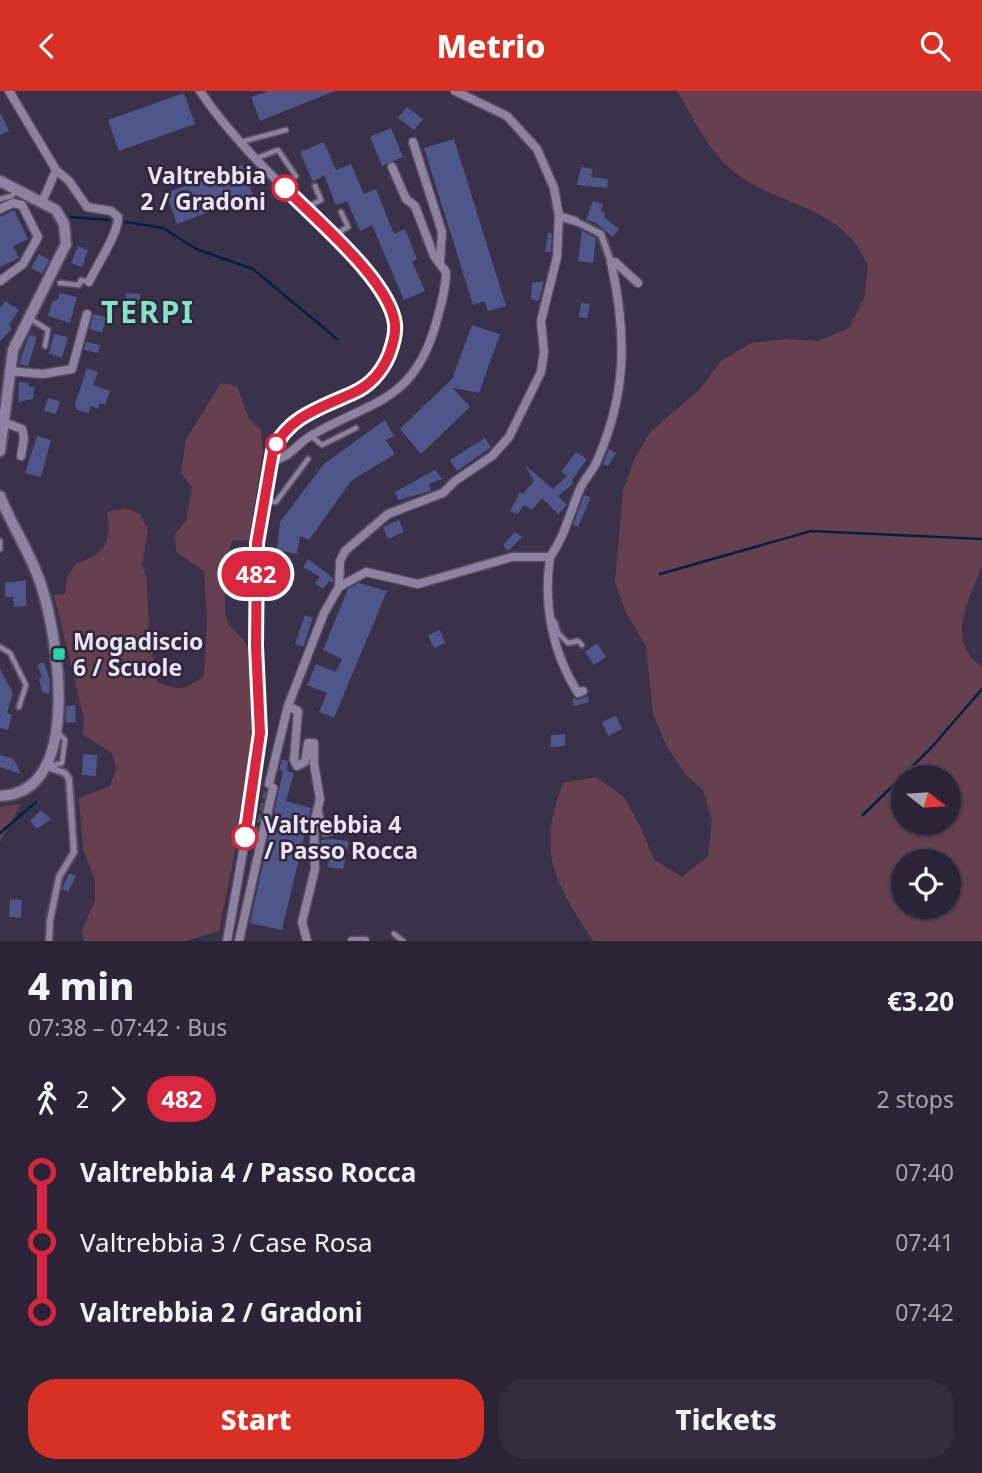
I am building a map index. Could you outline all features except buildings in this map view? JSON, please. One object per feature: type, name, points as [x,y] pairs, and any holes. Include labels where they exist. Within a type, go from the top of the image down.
[{"type":"street","points":[[9,91],[56,170],[69,181],[86,207],[111,211],[118,217],[117,232],[106,246],[89,282]]},
{"type":"street","points":[[239,941],[288,706],[324,613],[339,587],[343,555],[371,526],[388,514],[443,493],[455,481],[492,456],[509,436],[543,362],[541,321],[557,257],[559,216],[554,188],[533,143],[502,112],[455,91]]},
{"type":"street","points":[[205,94],[241,142],[380,287],[396,325],[392,347],[383,368],[372,380],[357,391],[299,418],[277,441],[271,460],[263,501],[256,574],[260,733],[248,842],[227,941]]},
{"type":"street","points":[[413,142],[442,232],[440,262]]},
{"type":"street","points":[[271,460],[282,459],[310,436],[363,412],[415,374],[425,358],[446,277],[440,262],[434,256],[415,206],[406,198],[392,167]]},
{"type":"street","points":[[43,200],[56,170]]},
{"type":"street","points":[[0,181],[43,200],[61,215],[66,244],[18,336],[9,371],[0,451]]},
{"type":"street","points":[[0,209],[13,203],[22,205],[38,237],[23,264],[0,282]]},
{"type":"street","points":[[559,216],[601,234],[611,262],[622,324],[620,392],[615,415],[596,465],[581,486],[563,535],[550,557],[545,587],[550,619],[565,670],[578,692],[583,691]]},
{"type":"street","points":[[611,262],[615,262],[638,283]]},
{"type":"street","points":[[9,371],[43,375],[72,369],[87,314]]},
{"type":"street","points":[[2,421],[22,429],[24,438],[21,456]]},
{"type":"street","points":[[0,496],[42,588],[58,674],[47,767],[31,787],[0,796]]},
{"type":"street","points":[[339,587],[366,572],[418,584],[512,557],[550,557]]},
{"type":"street","points":[[288,706],[298,711],[295,764],[303,765],[309,741],[315,746],[318,809],[314,824],[315,869],[302,922],[307,941]]},
{"type":"street","points":[[47,767],[65,773],[69,779],[74,852],[59,877],[49,941]]},
{"type":"street","points":[[352,941],[365,941]]},
{"type":"lane","points":[[241,142],[286,130]]},
{"type":"lane","points":[[257,158],[278,150],[296,176]]},
{"type":"lane","points":[[305,208],[321,200],[315,186]]},
{"type":"lane","points":[[0,199],[12,196],[17,189]]},
{"type":"lane","points":[[332,236],[348,227],[341,212]]},
{"type":"lane","points":[[60,283],[79,285],[81,280],[89,282]]},
{"type":"lane","points":[[29,318],[48,330],[46,346]]},
{"type":"lane","points":[[310,436],[321,445],[356,428]]},
{"type":"lane","points":[[263,501],[276,502],[308,459]]},
{"type":"lane","points":[[0,541],[0,549]]},
{"type":"lane","points":[[550,619],[568,643],[578,641],[582,645]]},
{"type":"lane","points":[[0,647],[10,653],[26,685],[19,707]]},
{"type":"lane","points":[[318,809],[325,834],[336,831]]},
{"type":"lane","points":[[394,934],[403,941]]},
{"type":"shaded area","points":[[677,91],[982,91],[982,565],[967,605],[962,632],[970,656],[982,667],[982,941],[593,941],[568,901],[554,866],[551,829],[563,783],[596,777],[624,797],[654,860],[682,877],[708,856],[712,821],[703,790],[686,775],[667,747],[653,714],[646,646],[627,615],[615,582],[623,491],[634,460],[650,432],[700,389],[721,361],[751,343],[785,339],[819,341],[849,328],[864,298],[868,265],[851,238],[824,217],[761,189],[733,171],[695,123]]},
{"type":"shaded area","points":[[221,383],[237,386],[249,419],[261,430],[263,452],[249,540],[232,541],[226,571],[227,618],[229,625],[243,639],[248,650],[252,716],[246,790],[219,931],[186,941],[84,941],[82,931],[95,899],[95,881],[83,849],[79,798],[110,786],[116,769],[112,753],[83,735],[84,718],[54,595],[65,594],[67,577],[76,563],[94,556],[104,545],[108,531],[107,512],[125,508],[140,514],[148,530],[142,564],[147,581],[149,632],[157,682],[182,688],[204,675],[207,623],[204,571],[176,552],[175,534],[186,521],[192,487],[181,473],[186,439]]},
{"type":"shaded area","points":[[21,804],[0,842],[0,807]]},
{"type":"waterway","points":[[71,217],[109,220]]},
{"type":"waterway","points":[[125,222],[163,228],[196,249],[253,269],[337,339]]},
{"type":"waterway","points":[[660,574],[811,531],[982,539]]},
{"type":"waterway","points":[[863,815],[931,748],[982,689]]},
{"type":"waterway","points":[[0,833],[36,802]]},
{"type":"tunnel","points":[[251,843],[258,838],[269,784]]},
{"type":"bus line","name":"482","points":[[245,837],[258,768],[260,733],[256,646],[257,543],[273,451],[277,441],[299,418],[357,391],[372,380],[383,368],[392,347],[396,325],[380,287],[285,188]]},
{"type":"place","name":"Valtrebbia 2 / Gradoni","points":[[285,188]]},
{"type":"place","name":"Mogadiscio 6 / Scuole","points":[[59,654]]},
{"type":"place","name":"Valtrebbia 4 / Passo Rocca","points":[[245,837]]},
{"type":"district","name":"TERPI","points":[[148,311]]}]
